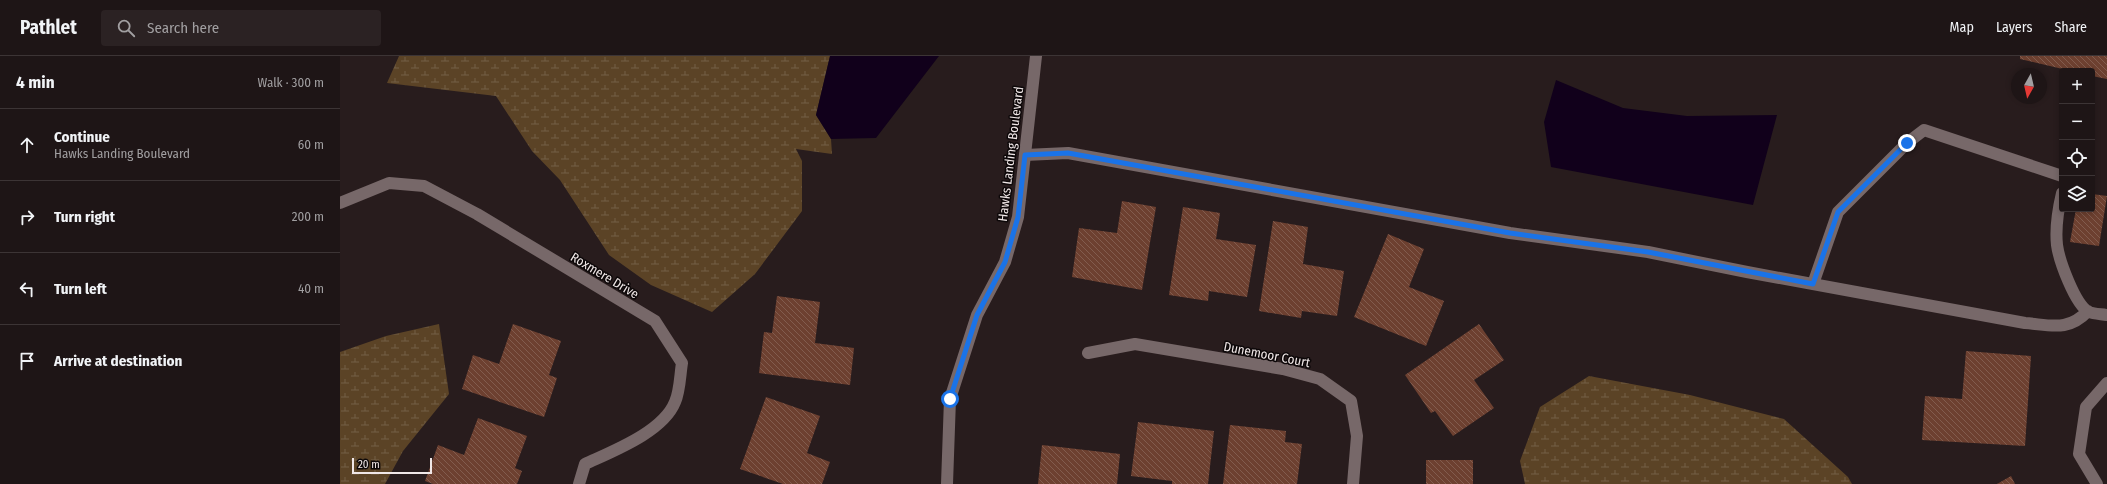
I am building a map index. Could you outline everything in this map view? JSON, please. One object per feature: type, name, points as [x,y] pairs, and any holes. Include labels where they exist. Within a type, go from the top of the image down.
[{"type":"street","name":"Hawks Landing Boulevard","points":[[947,484],[950,399],[977,315],[1005,262],[1018,217],[1036,56]]},
{"type":"street","points":[[1813,284],[1838,212],[1907,143],[1924,130],[2059,175]]},
{"type":"street","points":[[1025,155],[1068,153],[1510,233],[1648,252],[2025,323],[2069,326],[2088,311]]},
{"type":"street","name":"Roxmere Drive","points":[[340,203],[389,183],[424,186],[477,214],[655,322],[682,363],[675,402],[666,418],[642,435],[585,464],[579,484]]},
{"type":"street","points":[[2059,206],[2057,214],[2057,246],[2075,298],[2088,311],[2107,315]]},
{"type":"street","name":"Dunemoor Court","points":[[1088,353],[1135,344],[1283,369],[1320,379],[1351,401],[1357,436],[1352,484]]},
{"type":"street","points":[[2097,484],[2079,454],[2086,407],[2107,383]]},
{"type":"green space","points":[[399,56],[830,56],[816,115],[831,139],[832,154],[796,149],[802,161],[802,211],[755,274],[712,312],[651,285],[609,255],[560,180],[532,151],[496,96],[387,83]]},
{"type":"green space","points":[[439,324],[449,394],[403,451],[385,484],[340,484],[340,352],[386,336]]},
{"type":"green space","points":[[1589,376],[1690,395],[1784,419],[1848,477],[1852,484],[1525,484],[1520,461],[1540,407]]},
{"type":"shaded area","points":[[830,56],[939,56],[876,138],[831,139],[816,115]]},
{"type":"shaded area","points":[[1556,80],[1623,108],[1687,116],[1777,115],[1753,205],[1551,167],[1544,122]]},
{"type":"building","points":[[2020,56],[2107,56],[2107,79],[2095,77],[2095,68],[2059,68],[2020,59]]},
{"type":"building","points":[[2095,194],[2107,196],[2099,246],[2070,242],[2075,212],[2095,212]]},
{"type":"building","points":[[1122,201],[1156,207],[1142,290],[1072,277],[1079,228],[1117,233]]},
{"type":"building","points":[[1183,207],[1220,213],[1216,239],[1256,245],[1247,297],[1209,291],[1208,301],[1169,295]]},
{"type":"building","points":[[1273,221],[1308,227],[1303,264],[1344,271],[1337,316],[1302,311],[1301,318],[1259,311]]},
{"type":"building","points":[[1388,234],[1424,249],[1409,287],[1444,301],[1426,346],[1354,317]]},
{"type":"building","points":[[777,296],[820,302],[815,343],[854,348],[850,385],[759,373],[764,332],[772,333]]},
{"type":"building","points":[[513,324],[561,341],[549,375],[557,378],[544,417],[462,389],[473,355],[499,364]]},
{"type":"building","points":[[1479,324],[1504,360],[1474,380],[1494,408],[1453,436],[1435,411],[1431,413],[1405,375]]},
{"type":"building","points":[[1966,351],[2031,356],[2025,446],[1922,440],[1925,396],[1962,399]]},
{"type":"building","points":[[766,397],[820,416],[807,453],[830,462],[822,484],[783,484],[740,469]]},
{"type":"building","points":[[478,418],[527,436],[515,468],[522,471],[517,484],[433,484],[425,481],[438,445],[464,455]]},
{"type":"building","points":[[1138,422],[1214,431],[1208,484],[1172,484],[1172,481],[1131,476]]},
{"type":"building","points":[[1230,425],[1286,431],[1285,442],[1302,444],[1297,484],[1223,484]]},
{"type":"building","points":[[1042,445],[1120,454],[1117,484],[1038,484]]},
{"type":"building","points":[[1426,460],[1473,460],[1473,484],[1426,484]]},
{"type":"building","points":[[2011,476],[2015,484],[1997,484]]},
{"type":"route","points":[[950,399],[977,315],[1005,262],[1018,217],[1025,155],[1068,153],[1234,185],[1510,233],[1648,252],[1813,284],[1838,212],[1907,143]]}]
